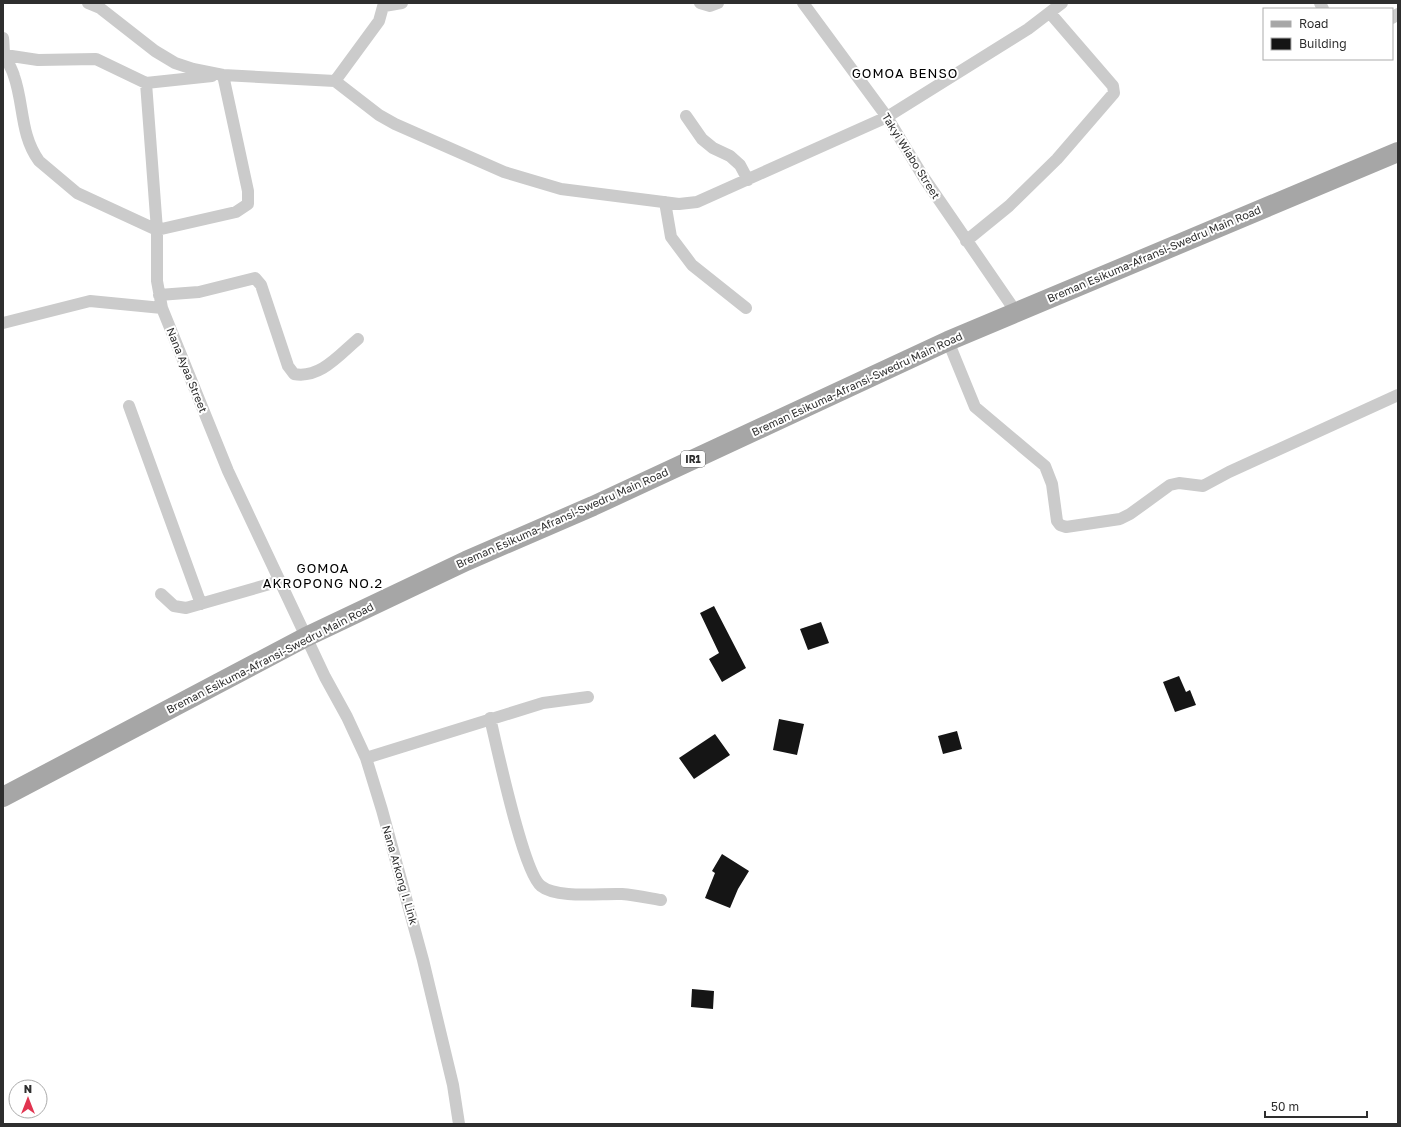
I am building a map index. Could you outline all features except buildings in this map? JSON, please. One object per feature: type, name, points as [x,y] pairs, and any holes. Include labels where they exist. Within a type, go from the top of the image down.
[{"type":"main road","name":"Breman Esikuma-Afransi-Swedru Main Road","points":[[3,797],[306,637],[466,561],[600,502],[948,341],[1398,152]]},
{"type":"street","points":[[88,3],[100,8],[155,51],[175,63],[193,69],[223,75],[335,81],[378,115],[504,172],[561,189],[679,204],[697,202],[888,117],[1028,29],[1062,3]]},
{"type":"street","points":[[335,81],[377,24],[384,4],[402,3]]},
{"type":"street","points":[[700,3],[710,6],[718,3]]},
{"type":"street","name":"Takyi Wiabo Street","points":[[803,3],[888,117],[924,178],[1016,312]]},
{"type":"street","points":[[966,241],[1009,206],[1053,164],[1114,93],[1113,86],[1050,13]]},
{"type":"street","points":[[3,38],[5,55],[14,76],[25,134],[34,154],[39,161],[78,193],[157,230],[236,212],[248,204],[248,191],[223,75]]},
{"type":"street","points":[[5,55],[38,60],[96,59],[146,83],[223,75]]},
{"type":"street","name":"Nana Ayaa Street","points":[[146,83],[157,230],[157,281],[162,308],[228,471],[306,637]]},
{"type":"street","points":[[686,116],[702,139],[713,148],[730,156],[740,165],[748,180]]},
{"type":"street","points":[[665,202],[671,237],[692,265],[746,308]]},
{"type":"street","points":[[159,294],[199,292],[255,278],[262,285],[288,366],[294,374],[302,376],[321,370],[358,339]]},
{"type":"street","points":[[3,323],[90,302],[162,308]]},
{"type":"street","points":[[948,341],[975,407],[1046,466],[1052,484],[1057,521],[1066,527],[1124,518],[1170,485],[1179,483],[1198,486],[1207,485],[1229,472],[1398,395]]},
{"type":"street","points":[[129,406],[201,604]]},
{"type":"street","points":[[161,594],[174,606],[186,608],[280,581]]},
{"type":"street","name":"Nana Arkong I. Link","points":[[306,637],[366,758],[419,944],[453,1085],[459,1124]]},
{"type":"street","points":[[366,758],[490,718],[543,703],[588,697]]},
{"type":"street","points":[[490,718],[511,805],[530,869],[542,886],[564,894],[622,894],[662,900]]},
{"type":"district","name":"GOMOA BENSO","points":[[905,73]]},
{"type":"district","name":"GOMOA AKROPONG NO.2","points":[[323,576]]}]
